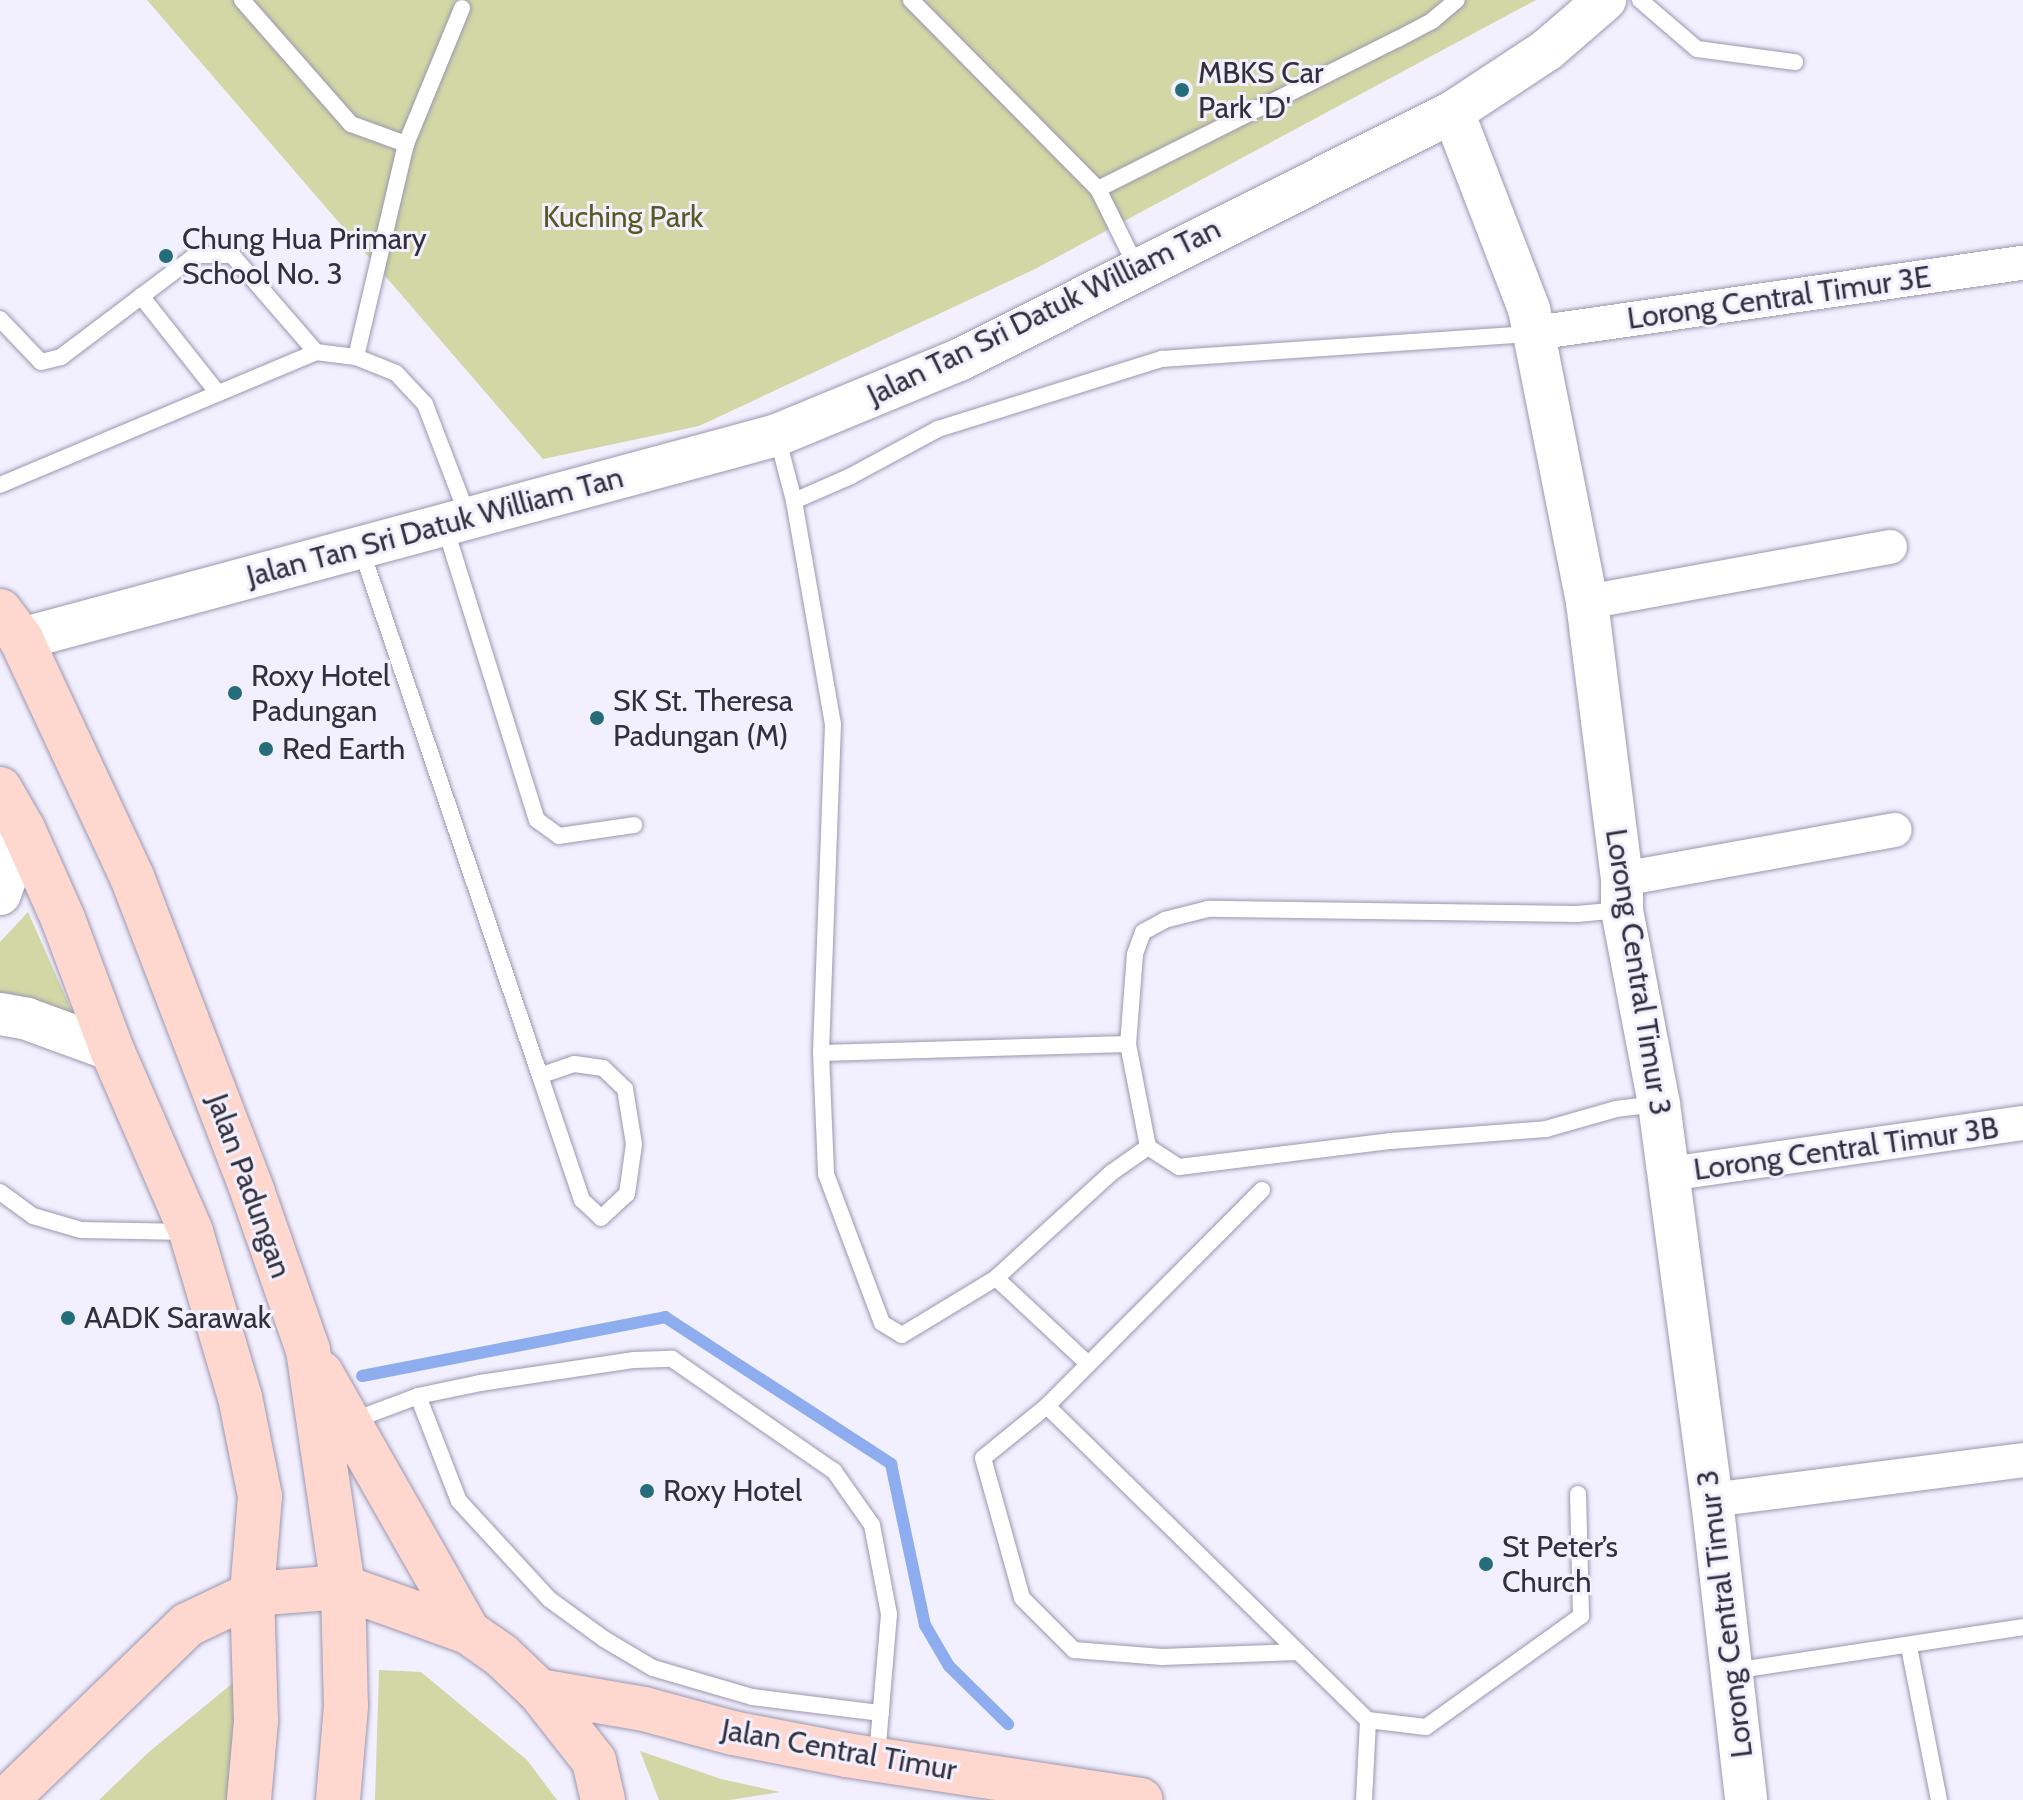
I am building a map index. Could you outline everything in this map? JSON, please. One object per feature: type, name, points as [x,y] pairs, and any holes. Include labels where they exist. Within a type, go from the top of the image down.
[{"type":"main road","name":"Jalan Padungan","points":[[10,625],[132,877],[253,1193],[308,1350],[343,1587],[346,1706],[338,1800]]},
{"type":"main road","points":[[0,789],[23,829],[63,919],[112,1050],[191,1232],[240,1397],[260,1496],[252,1594],[256,1721],[249,1800]]},
{"type":"main road","points":[[308,1350],[468,1632]]},
{"type":"main road","points":[[6,1800],[187,1625],[252,1594],[343,1587],[468,1632],[501,1655],[539,1691],[594,1761],[603,1800]]},
{"type":"main road","name":"Jalan Central Timur","points":[[539,1691],[644,1709],[733,1733],[1141,1800]]},
{"type":"street","name":"Jalan Tan Sri Datuk William Tan","points":[[10,625],[361,549],[777,435],[959,360],[1453,112],[1547,50],[1605,0]]},
{"type":"street","name":"Lorong Central Timur 3","points":[[1453,112],[1529,309],[1587,602],[1622,894],[1669,1174],[1712,1500],[1746,1800]]},
{"type":"street","name":"Lorong Central Timur 3E","points":[[1535,333],[2023,263]]},
{"type":"street","points":[[1587,602],[1890,547]]},
{"type":"street","points":[[0,894],[23,829]]},
{"type":"street","points":[[1622,894],[1895,830]]},
{"type":"street","points":[[0,1014],[27,1019],[112,1050]]},
{"type":"street","name":"Lorong Central Timur 3B","points":[[1669,1174],[2023,1123]]},
{"type":"street","points":[[1712,1500],[2023,1460]]},
{"type":"lane","points":[[242,0],[351,124],[406,144]]},
{"type":"lane","points":[[911,0],[1098,189],[1137,270]]},
{"type":"lane","points":[[1098,189],[1398,39],[1433,20],[1457,0]]},
{"type":"lane","points":[[1640,0],[1697,49],[1795,62]]},
{"type":"lane","points":[[356,357],[406,144],[462,8]]},
{"type":"lane","points":[[0,319],[41,362],[61,357],[196,255],[232,255],[316,352]]},
{"type":"lane","points":[[141,296],[218,393]]},
{"type":"lane","points":[[794,501],[851,476],[938,429],[1162,359],[1535,333]]},
{"type":"lane","points":[[0,485],[316,352],[356,357],[396,373],[425,404],[537,820],[559,836],[634,825]]},
{"type":"lane","points":[[777,435],[794,501],[833,724],[821,1053],[826,1174],[882,1323],[902,1335],[996,1278],[1111,1173],[1148,1147]]},
{"type":"lane","points":[[361,549],[582,1200],[601,1218],[627,1194],[634,1144],[625,1089],[603,1068],[574,1064],[540,1076]]},
{"type":"lane","points":[[1622,894],[1577,914],[1208,909],[1165,920],[1143,932],[1135,954],[1128,1044],[1148,1147],[1179,1167],[1391,1141],[1546,1129],[1616,1109],[1659,1104]]},
{"type":"lane","points":[[821,1053],[1128,1044]]},
{"type":"lane","points":[[1262,1190],[1047,1406],[983,1458],[1022,1598],[1074,1650],[1162,1657],[1298,1652]]},
{"type":"lane","points":[[0,1192],[33,1216],[81,1230],[191,1232]]},
{"type":"lane","points":[[996,1278],[1087,1363]]},
{"type":"lane","points":[[349,1422],[418,1396],[634,1360],[672,1359],[834,1471],[872,1525],[889,1614],[877,1759]]},
{"type":"lane","points":[[418,1396],[459,1501],[549,1599],[604,1639],[653,1668],[752,1697],[881,1713]]},
{"type":"lane","points":[[1047,1406],[1368,1720],[1426,1727],[1581,1616],[1578,1494]]},
{"type":"lane","points":[[1733,1671],[1909,1647],[2023,1627]]},
{"type":"lane","points":[[1909,1647],[1939,1800]]},
{"type":"lane","points":[[1364,1800],[1368,1720]]},
{"type":"green space","name":"Kuching Park","points":[[147,0],[1536,0],[1035,269],[699,426],[543,459]]},
{"type":"green space","points":[[28,912],[74,1016],[0,1004],[0,942]]},
{"type":"green space","points":[[379,1670],[421,1672],[527,1760],[557,1800],[375,1800]]},
{"type":"green space","points":[[245,1673],[239,1800],[99,1800],[149,1752]]},
{"type":"green space","points":[[640,1751],[721,1779],[780,1792],[730,1800],[659,1800]]},
{"type":"waterway","points":[[362,1376],[665,1317],[891,1464],[925,1625],[949,1666],[1008,1724]]},
{"type":"place","name":"MBKS Car Park 'D'","points":[[1182,90]]},
{"type":"place","name":"Chung Hua Primary School No. 3","points":[[166,256]]},
{"type":"place","name":"Roxy Hotel Padungan","points":[[235,693]]},
{"type":"place","name":"SK St. Theresa Padungan (M)","points":[[597,718]]},
{"type":"place","name":"Red Earth","points":[[266,749]]},
{"type":"place","name":"AADK Sarawak","points":[[68,1318]]},
{"type":"place","name":"Roxy Hotel","points":[[647,1491]]},
{"type":"place","name":"St Peter’s Church","points":[[1486,1564]]}]
